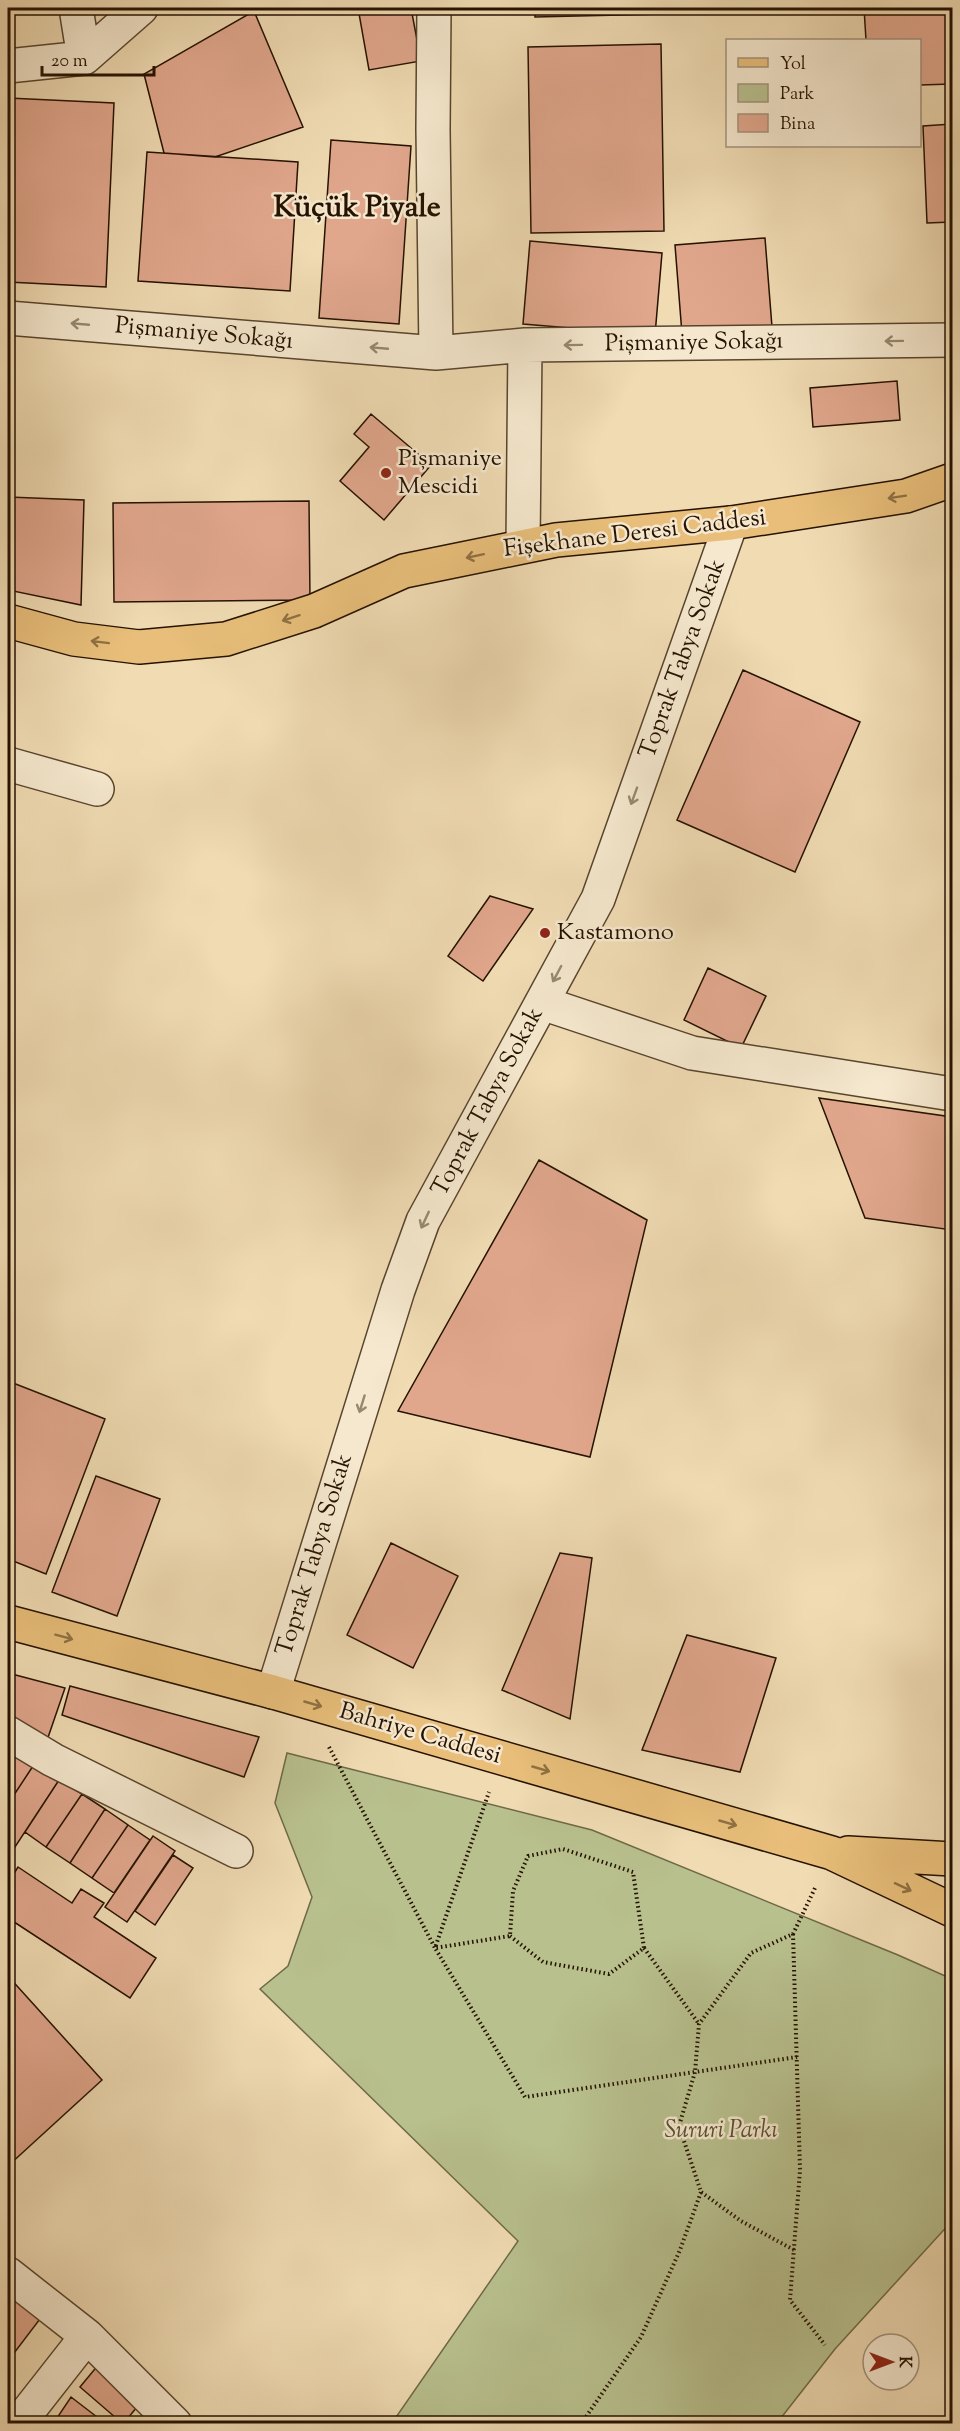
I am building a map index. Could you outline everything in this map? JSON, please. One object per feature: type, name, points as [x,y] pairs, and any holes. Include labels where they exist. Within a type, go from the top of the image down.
[{"type":"main road","name":"Fişekhane Deresi Caddesi","points":[[8,621],[74,639],[139,647],[226,639],[314,611],[404,571],[556,540],[731,523],[906,496],[952,480]]},
{"type":"main road","name":"Bahriye Caddesi","points":[[8,1622],[273,1692],[831,1853],[952,1910]]},
{"type":"main road","name":"Bahriye Caddesi","points":[[831,1853],[952,1859]]},
{"type":"street","points":[[76,8],[84,58]]},
{"type":"street","points":[[8,66],[84,58],[141,8]]},
{"type":"street","points":[[434,8],[436,353]]},
{"type":"street","name":"Pişmaniye Sokağı","points":[[8,318],[436,353],[525,345],[952,340]]},
{"type":"street","points":[[523,546],[525,345]]},
{"type":"street","name":"Toprak Tabya Sokak","points":[[273,1692],[398,1290],[423,1221],[598,899],[731,523]]},
{"type":"street","points":[[8,764],[97,789]]},
{"type":"street","points":[[542,1003],[692,1053],[952,1094]]},
{"type":"street","points":[[8,1733],[53,1760],[236,1851]]},
{"type":"street","points":[[8,2274],[87,2336],[175,2424]]},
{"type":"street","points":[[18,2424],[87,2336]]},
{"type":"path","points":[[305,1701],[435,1948],[525,2097],[797,2057]]},
{"type":"path","points":[[435,1948],[501,1758]]},
{"type":"path","points":[[510,1936],[513,1892],[528,1856],[563,1849],[633,1872],[644,1948],[699,2024]]},
{"type":"path","points":[[825,2345],[790,2300],[800,2170],[793,1934],[831,1853]]},
{"type":"path","points":[[793,1934],[751,1953],[699,2024],[695,2072],[679,2126],[701,2192],[741,2221],[794,2250]]},
{"type":"path","points":[[435,1948],[510,1936],[543,1962],[609,1974],[644,1948]]},
{"type":"path","points":[[581,2424],[641,2337],[680,2250],[701,2192]]},
{"type":"green space","name":"Sururi Parkı","points":[[287,1753],[592,1830],[952,1979],[952,2221],[835,2349],[777,2423],[392,2423],[518,2241],[260,1989],[288,1966],[312,1897],[275,1803]]},
{"type":"building","points":[[85,8],[135,8],[135,9],[86,15]]},
{"type":"building","points":[[358,8],[411,8],[421,61],[369,70]]},
{"type":"building","points":[[535,8],[664,8],[664,14],[535,17]]},
{"type":"building","points":[[864,8],[952,8],[952,84],[921,85],[921,39],[866,39]]},
{"type":"building","points":[[254,11],[303,127],[215,157],[164,153],[144,74]]},
{"type":"building","points":[[661,44],[664,231],[531,233],[528,47]]},
{"type":"building","points":[[8,98],[114,103],[106,287],[8,282]]},
{"type":"building","points":[[952,124],[952,222],[927,223],[923,126]]},
{"type":"building","points":[[331,140],[411,146],[399,324],[319,318]]},
{"type":"building","points":[[147,152],[298,162],[290,291],[138,281]]},
{"type":"building","points":[[765,238],[772,327],[682,334],[675,245]]},
{"type":"building","points":[[530,241],[662,253],[655,335],[523,324]]},
{"type":"building","points":[[897,381],[900,420],[813,427],[810,388]]},
{"type":"building","name":"Pişmaniye Mescidi","points":[[371,414],[431,465],[384,520],[340,481],[369,447],[354,434]]},
{"type":"building","points":[[8,497],[84,500],[81,605],[8,590]]},
{"type":"building","points":[[309,501],[310,600],[114,602],[113,503]]},
{"type":"building","points":[[743,670],[860,722],[795,872],[677,820]]},
{"type":"building","points":[[490,896],[533,909],[483,981],[448,956]]},
{"type":"building","points":[[708,968],[766,996],[741,1048],[684,1020]]},
{"type":"building","points":[[819,1098],[952,1117],[952,1230],[865,1218]]},
{"type":"building","points":[[539,1160],[647,1220],[590,1457],[398,1411]]},
{"type":"building","points":[[8,1381],[105,1419],[46,1574],[8,1559]]},
{"type":"building","points":[[96,1476],[160,1499],[117,1616],[52,1592]]},
{"type":"building","points":[[391,1543],[458,1576],[413,1668],[347,1635]]},
{"type":"building","points":[[560,1553],[592,1558],[570,1719],[502,1690]]},
{"type":"building","points":[[687,1635],[776,1658],[740,1772],[642,1750]]},
{"type":"building","points":[[8,1673],[65,1688],[44,1749],[8,1726]]},
{"type":"building","points":[[70,1686],[259,1737],[244,1777],[62,1715]]},
{"type":"building","points":[[8,1746],[35,1763],[8,1804]]},
{"type":"building","points":[[35,1763],[59,1780],[15,1847],[8,1842],[8,1804]]},
{"type":"building","points":[[59,1780],[82,1794],[46,1847],[25,1832]]},
{"type":"building","points":[[82,1794],[105,1809],[70,1863],[46,1847]]},
{"type":"building","points":[[105,1809],[128,1825],[92,1878],[70,1863]]},
{"type":"building","points":[[128,1825],[150,1840],[114,1893],[92,1878]]},
{"type":"building","points":[[153,1836],[175,1851],[127,1922],[105,1907]]},
{"type":"building","points":[[173,1855],[193,1868],[155,1925],[135,1911]]},
{"type":"building","points":[[18,1867],[72,1903],[81,1889],[104,1903],[94,1917],[156,1958],[130,1998],[8,1918],[8,1883]]},
{"type":"building","points":[[8,1976],[102,2080],[9,2165],[8,2163]]},
{"type":"building","points":[[8,2294],[40,2319],[8,2361]]},
{"type":"building","points":[[99,2364],[142,2401],[123,2424],[80,2387]]},
{"type":"building","points":[[71,2397],[106,2424],[53,2424]]},
{"type":"place","name":"Pişmaniye Mescidi","points":[[386,473]]},
{"type":"place","name":"Kastamono","points":[[545,933]]},
{"type":"district","name":"Küçük Piyale","points":[[357,208]]}]
